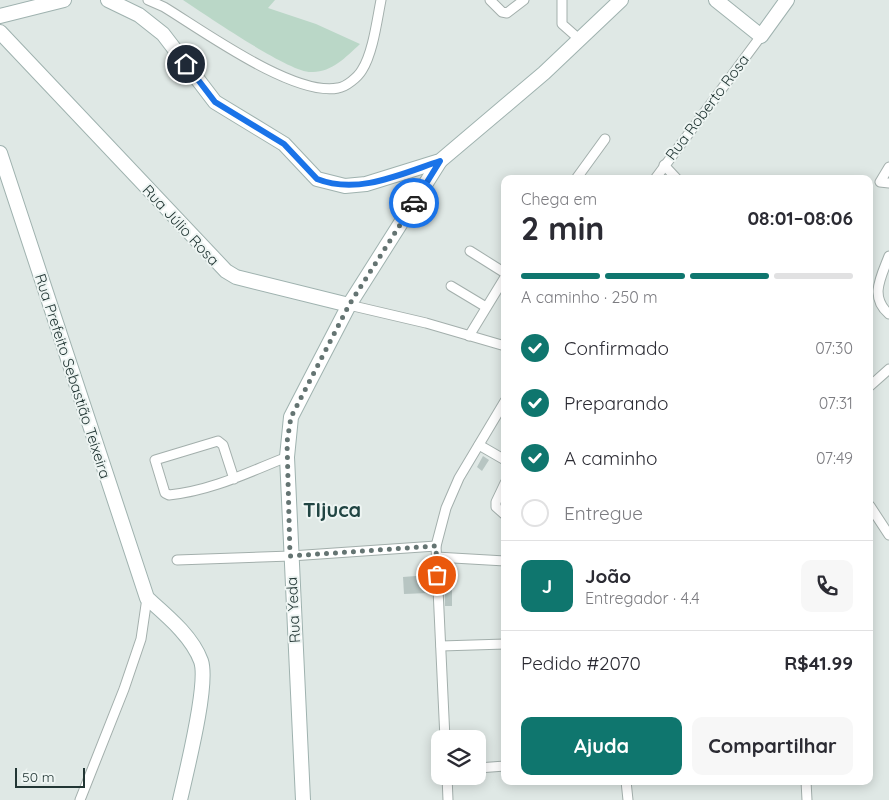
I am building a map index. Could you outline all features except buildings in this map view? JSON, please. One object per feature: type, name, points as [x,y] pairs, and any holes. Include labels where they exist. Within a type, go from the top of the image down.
[{"type":"street","points":[[0,16],[64,0]]},
{"type":"street","points":[[108,0],[139,16],[162,34],[215,102],[284,144],[317,179],[338,185],[366,184],[440,161],[544,73],[621,0]]},
{"type":"street","points":[[148,0],[164,7],[272,71],[300,84],[327,88],[340,88],[362,70],[381,0]]},
{"type":"street","points":[[490,0],[502,12],[507,13],[524,0]]},
{"type":"street","points":[[562,0],[562,24],[579,39]]},
{"type":"street","points":[[716,0],[760,36],[787,0]]},
{"type":"street","name":"Rua Júlio Rosa","points":[[0,32],[226,271],[236,277],[501,345]]},
{"type":"street","name":"Rua Roberto Rosa","points":[[658,175],[760,36]]},
{"type":"street","points":[[579,175],[605,139]]},
{"type":"street","name":"Rua Prefeito Sebastião Teixeira","points":[[0,153],[147,598]]},
{"type":"street","name":"Rua Yeda","points":[[303,800],[290,556],[287,457],[291,417],[349,305],[440,161]]},
{"type":"street","points":[[664,165],[673,175]]},
{"type":"street","points":[[889,167],[880,182],[889,183]]},
{"type":"street","points":[[470,251],[501,272]]},
{"type":"street","points":[[889,256],[877,292],[881,306],[889,314]]},
{"type":"street","points":[[469,336],[501,282]]},
{"type":"street","points":[[451,286],[486,307]]},
{"type":"street","points":[[873,383],[889,369]]},
{"type":"street","points":[[446,730],[436,546],[446,508],[459,478],[501,408]]},
{"type":"street","points":[[234,479],[223,445],[218,441],[156,460],[167,494],[206,488],[234,479],[287,457]]},
{"type":"street","points":[[479,445],[501,458]]},
{"type":"street","points":[[501,491],[496,502],[496,507],[501,511]]},
{"type":"street","points":[[873,511],[889,535]]},
{"type":"street","points":[[177,560],[290,556],[436,546]]},
{"type":"street","points":[[436,557],[501,561]]},
{"type":"street","points":[[80,800],[124,689],[141,639],[147,598]]},
{"type":"street","points":[[147,598],[185,636],[202,663],[203,676],[196,720],[180,800]]},
{"type":"street","points":[[441,646],[501,644]]},
{"type":"street","points":[[486,767],[501,766]]},
{"type":"street","points":[[447,785],[448,800]]},
{"type":"street","points":[[626,785],[628,800]]},
{"type":"street","points":[[806,785],[807,800]]},
{"type":"green space","points":[[183,0],[275,0],[268,8],[316,24],[360,44],[332,67],[318,72],[300,70],[247,42]]},
{"type":"way so far","points":[[414,203],[349,305],[291,417],[287,442],[290,556],[436,546],[437,575]]},
{"type":"district","name":"TIjuca","points":[[332,509]]},
{"type":"route","points":[[186,64],[215,102],[284,144],[317,179],[345,186],[366,184],[440,161],[414,203]]}]
